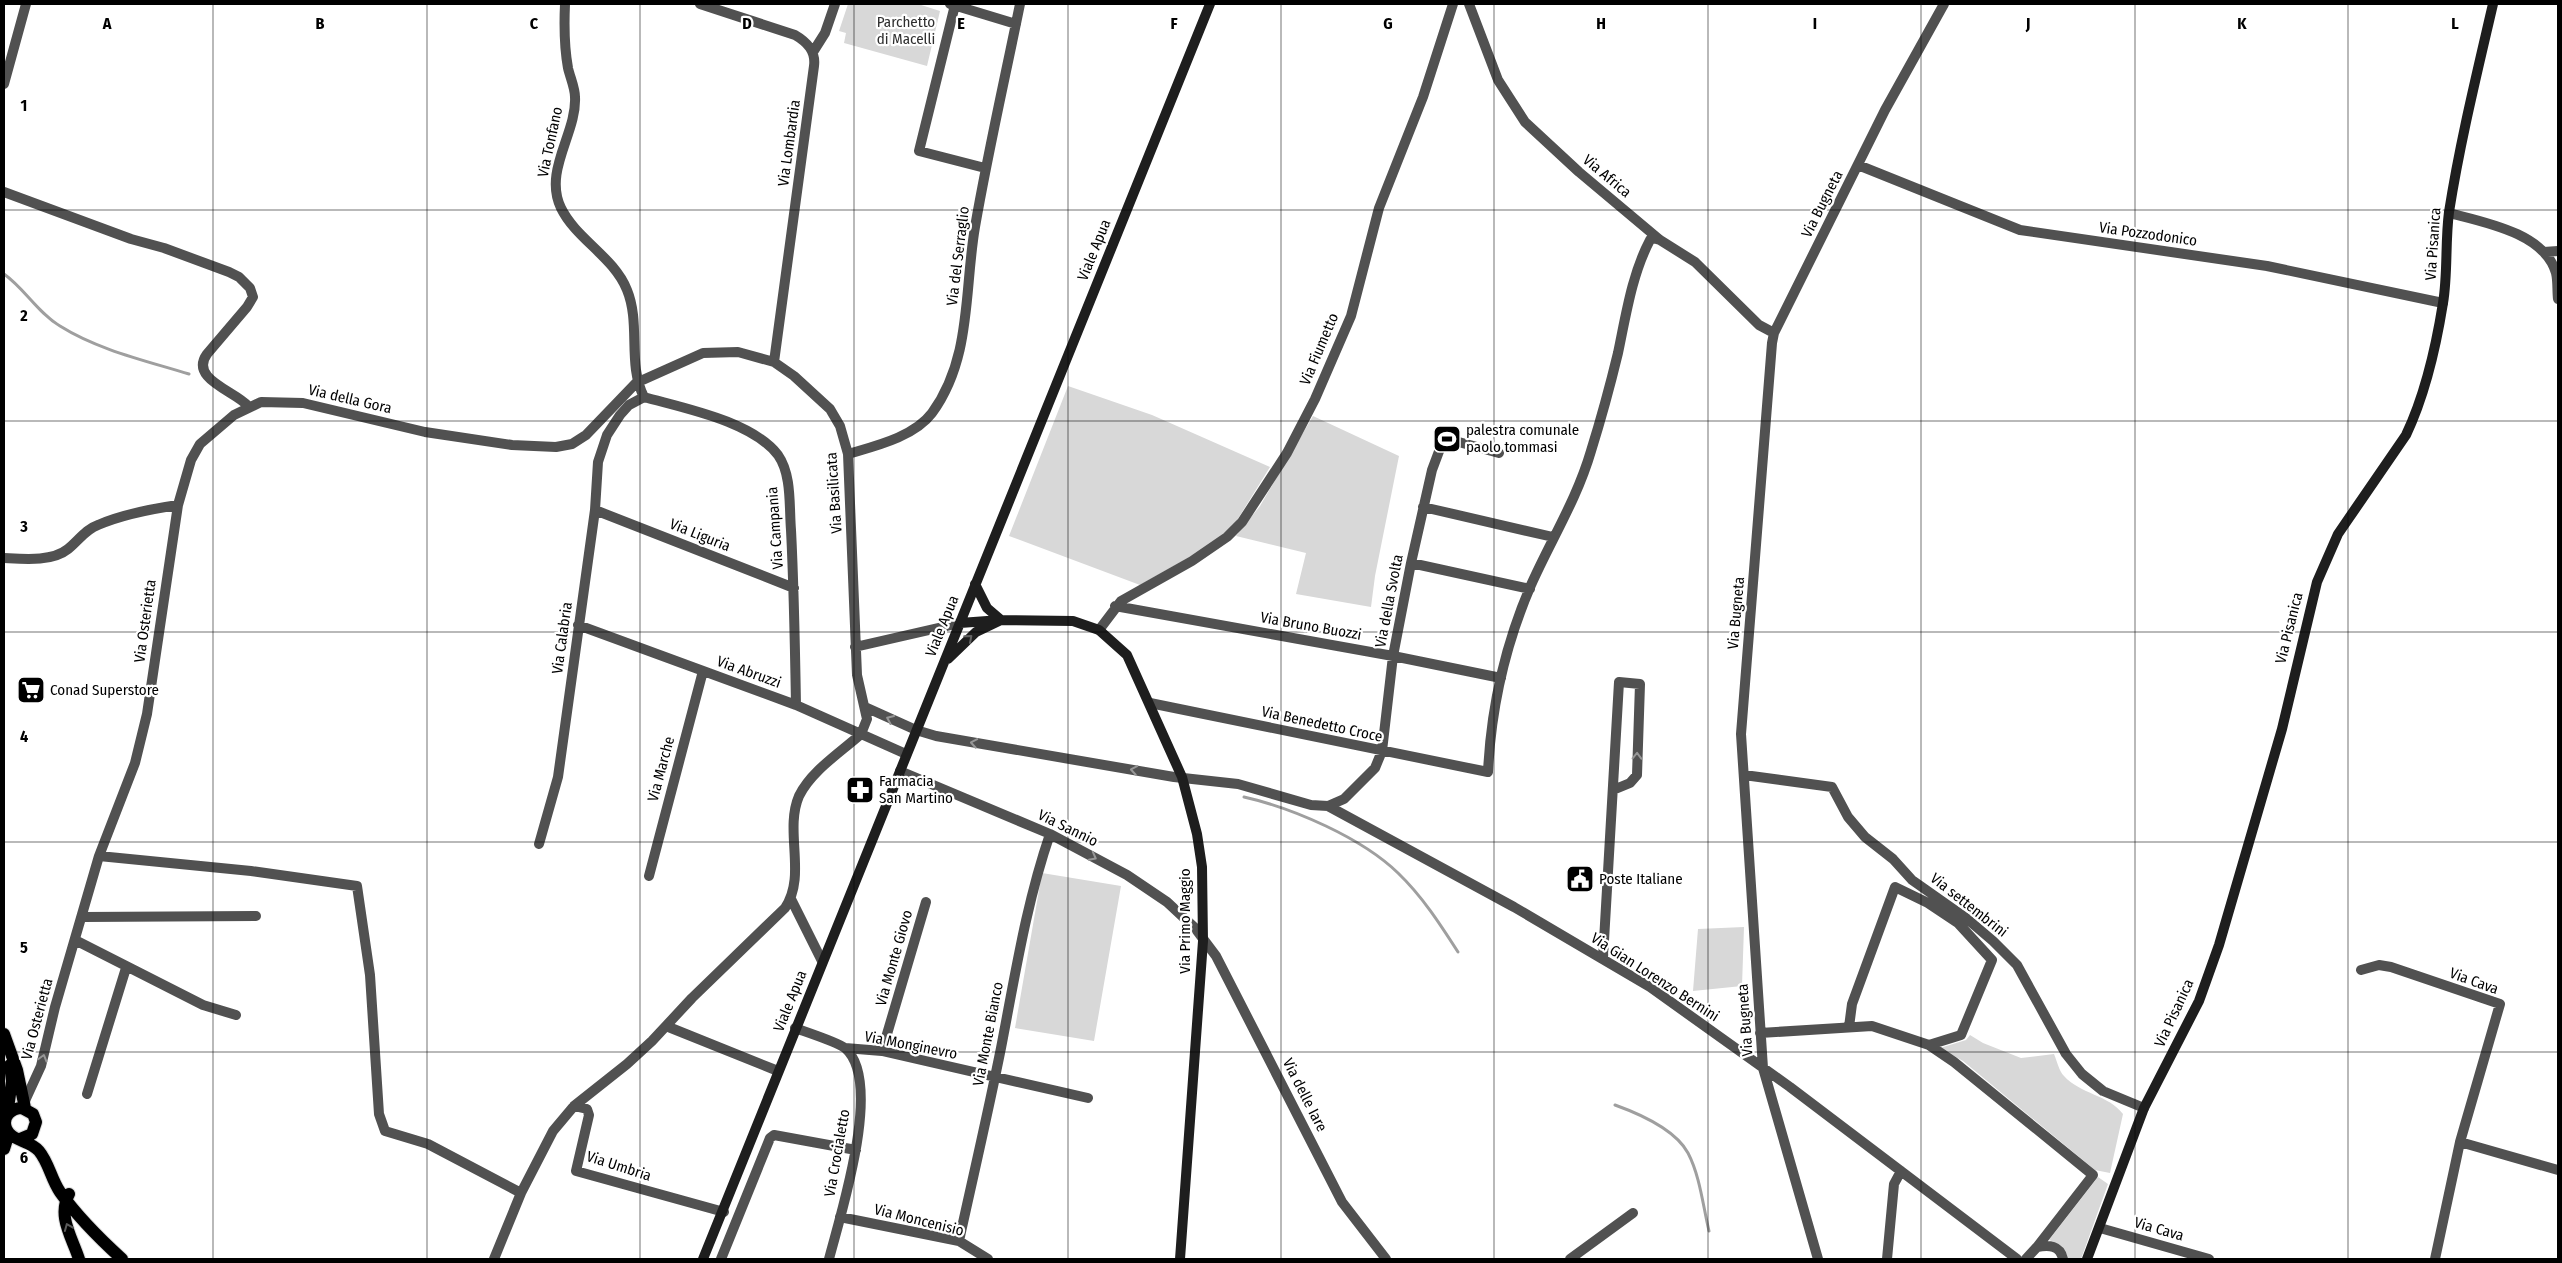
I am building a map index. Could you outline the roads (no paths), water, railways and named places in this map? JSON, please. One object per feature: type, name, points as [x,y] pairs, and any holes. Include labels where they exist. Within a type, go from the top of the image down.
[{"type":"main road","points":[[4,1034],[19,1075],[25,1106],[33,1114],[36,1127],[67,1197],[63,1214],[79,1259]]},
{"type":"main road","points":[[9,1050],[12,1081],[5,1125],[14,1136],[40,1152],[54,1182],[78,1213],[122,1259]]},
{"type":"main road","points":[[7,1115],[15,1108],[25,1106]]},
{"type":"main road","points":[[14,1136],[28,1137],[36,1127]]},
{"type":"main road","points":[[4,1149],[14,1136]]},
{"type":"street","points":[[4,84],[26,4]]},
{"type":"street","name":"Via Tonfano","points":[[565,4],[565,48],[575,98],[555,186],[560,207],[571,224],[616,272],[627,289],[632,310],[636,383]]},
{"type":"street","points":[[700,4],[795,35],[802,39],[813,52],[825,33],[835,4]]},
{"type":"street","name":"Via del Serraglio","points":[[848,454],[917,427],[932,413],[955,370],[964,332],[972,244],[1020,4]]},
{"type":"street","name":"Viale Apua","points":[[704,1259],[822,960],[1210,4]]},
{"type":"street","name":"Via Fiumetto","points":[[1099,630],[1115,606],[1192,561],[1227,537],[1242,522],[1287,453],[1315,399],[1351,316],[1379,208],[1423,97],[1453,4]]},
{"type":"street","name":"Via Africa","points":[[1469,4],[1498,80],[1520,115],[1579,172],[1660,240],[1695,262],[1759,325],[1774,333]]},
{"type":"street","name":"Via Bugneta","points":[[1818,1259],[1763,1068],[1741,734],[1774,333],[1885,110],[1944,4]]},
{"type":"street","name":"Via Pisanica","points":[[2087,1259],[2144,1108],[2199,1001],[2219,945],[2282,729],[2316,582],[2338,534],[2406,435],[2414,419],[2429,369],[2443,304],[2449,213],[2478,66],[2493,4]]},
{"type":"street","points":[[986,168],[919,151],[953,5],[1016,24]]},
{"type":"street","name":"Via Lombardia","points":[[774,362],[814,66],[813,52]]},
{"type":"street","name":"Via Pozzodonico","points":[[1858,165],[2020,230],[2268,266],[2443,304]]},
{"type":"street","points":[[4,192],[131,239],[200,261],[239,277],[250,288],[253,297],[248,307],[203,359],[202,369],[209,379],[241,399],[248,406]]},
{"type":"street","points":[[2449,213],[2496,226],[2533,243],[2555,261],[2558,300]]},
{"type":"street","points":[[1501,678],[1507,652],[1530,589],[1553,537],[1575,499],[1591,453],[1611,380],[1629,300],[1647,245],[1653,238],[1660,240]]},
{"type":"street","points":[[2544,252],[2558,251]]},
{"type":"street","name":"Via Basilicata","points":[[636,383],[668,367],[711,352],[746,353],[774,362],[794,376],[833,414],[840,426],[848,454],[856,676],[867,719],[861,734]]},
{"type":"street","points":[[636,383],[644,397]]},
{"type":"street","name":"Via della Gora","points":[[248,406],[261,402],[303,403],[425,432],[512,445],[548,447],[572,444],[594,426],[636,383]]},
{"type":"street","name":"Via Calabria","points":[[539,844],[558,777],[595,510],[598,462],[607,435],[629,405],[644,397]]},
{"type":"street","name":"Via Campania","points":[[644,397],[731,423],[760,439],[778,456],[787,478],[794,588],[796,705]]},
{"type":"street","name":"Via Osterietta","points":[[25,1106],[41,1066],[99,856],[135,763],[147,714],[178,505],[195,451],[234,415],[248,406]]},
{"type":"street","points":[[594,426],[607,435]]},
{"type":"street","name":"Via della Svolta","points":[[1328,806],[1344,799],[1359,787],[1375,768],[1382,752],[1394,656],[1411,563],[1423,507],[1444,438],[1499,453]]},
{"type":"street","points":[[4,558],[30,559],[59,554],[67,550],[98,525],[152,509],[178,505]]},
{"type":"street","points":[[1423,507],[1553,537]]},
{"type":"street","name":"Via Liguria","points":[[595,510],[794,588]]},
{"type":"street","points":[[1411,563],[1530,589]]},
{"type":"street","points":[[943,665],[976,632],[1001,620],[987,608],[976,584]]},
{"type":"street","name":"Via Bruno Buozzi","points":[[1115,606],[1394,656],[1501,678]]},
{"type":"street","name":"Via Primo Maggio","points":[[960,623],[1001,620],[1073,621],[1099,630],[1127,655],[1182,777],[1197,834],[1202,867],[1203,941],[1180,1259]]},
{"type":"street","points":[[855,647],[960,623]]},
{"type":"street","name":"Via Abruzzi","points":[[578,625],[796,705],[906,754]]},
{"type":"street","name":"Via Marche","points":[[649,876],[703,670]]},
{"type":"street","name":"Via Benedetto Croce","points":[[1150,703],[1382,752],[1488,772],[1501,678]]},
{"type":"street","points":[[1603,958],[1612,790],[1619,682],[1640,684],[1637,775],[1630,783],[1612,790]]},
{"type":"street","points":[[865,707],[916,730],[936,736],[1182,777],[1238,784],[1311,805],[1328,806]]},
{"type":"street","points":[[494,1259],[520,1193],[553,1131],[574,1106],[627,1064],[666,1026],[772,922],[791,899],[794,872],[793,819],[799,796],[820,770],[861,734]]},
{"type":"street","name":"Via Sannio","points":[[900,771],[1050,834],[1152,890],[1190,924],[1203,941]]},
{"type":"street","name":"Via settembrini","points":[[1744,775],[1832,787],[1848,817],[1865,837],[1892,859],[1912,880],[1994,940],[2017,966],[2066,1054],[2082,1074],[2103,1091],[2144,1108]]},
{"type":"street","name":"Via Gian Lorenzo Bernini","points":[[1328,806],[1603,958],[1679,1007],[2017,1259]]},
{"type":"street","name":"Via Monte Bianco","points":[[959,1241],[995,1078],[1027,915],[1038,868],[1050,834]]},
{"type":"street","points":[[99,856],[251,871],[357,886],[370,975],[379,1114],[385,1131],[428,1144],[520,1193]]},
{"type":"street","points":[[1849,1027],[1852,1004],[1896,887],[1928,903],[1958,923],[1992,960],[1961,1035],[1929,1045]]},
{"type":"street","points":[[791,899],[822,960]]},
{"type":"street","name":"Via Monte Giovo","points":[[882,1051],[926,902]]},
{"type":"street","points":[[83,917],[256,916]]},
{"type":"street","points":[[75,940],[126,968],[203,1005],[236,1015]]},
{"type":"street","name":"Via delle Iare","points":[[1203,941],[1216,956],[1342,1202],[1386,1259]]},
{"type":"street","name":"Via Cava","points":[[2361,970],[2379,965],[2391,967],[2500,1004],[2460,1142],[2435,1259]]},
{"type":"street","points":[[87,1094],[126,968]]},
{"type":"street","points":[[666,1026],[778,1071]]},
{"type":"street","points":[[1760,1033],[1872,1026],[1929,1045],[1954,1062],[2093,1175],[2026,1259]]},
{"type":"street","points":[[795,1028],[845,1048]]},
{"type":"street","name":"Via Monginevro","points":[[845,1048],[882,1051],[1088,1098]]},
{"type":"street","name":"Via Crocialetto","points":[[829,1259],[856,1150],[862,1098],[858,1070],[845,1048]]},
{"type":"street","name":"Via Umbria","points":[[574,1106],[587,1109],[589,1114],[576,1171],[724,1212]]},
{"type":"street","points":[[721,1259],[770,1138],[774,1135],[856,1150]]},
{"type":"street","points":[[2460,1142],[2558,1170]]},
{"type":"street","points":[[1887,1259],[1894,1184],[1901,1171]]},
{"type":"street","points":[[1570,1259],[1633,1213]]},
{"type":"street","name":"Via Moncenisio","points":[[840,1217],[959,1241],[988,1259]]},
{"type":"street","name":"Via Cava","points":[[2100,1228],[2209,1259]]},
{"type":"street","points":[[2037,1247],[2054,1247],[2062,1255],[2063,1259]]},
{"type":"waterway","points":[[4,274],[52,321],[60,326],[106,348],[189,374]]},
{"type":"waterway","points":[[1244,797],[1284,809],[1326,826],[1346,836],[1383,860],[1415,891],[1458,952]]},
{"type":"waterway","points":[[1615,1105],[1656,1123],[1682,1144],[1696,1171],[1709,1231]]},
{"type":"place","name":"palestra comunale paolo tommasi","points":[[1447,439]]},
{"type":"place","name":"Conad Superstore","points":[[31,690]]},
{"type":"place","name":"Farmacia San Martino","points":[[860,790]]},
{"type":"place","name":"Poste Italiane","points":[[1580,879]]},
{"type":"park label","name":"Parchetto di Macelli","points":[[906,30]]}]
